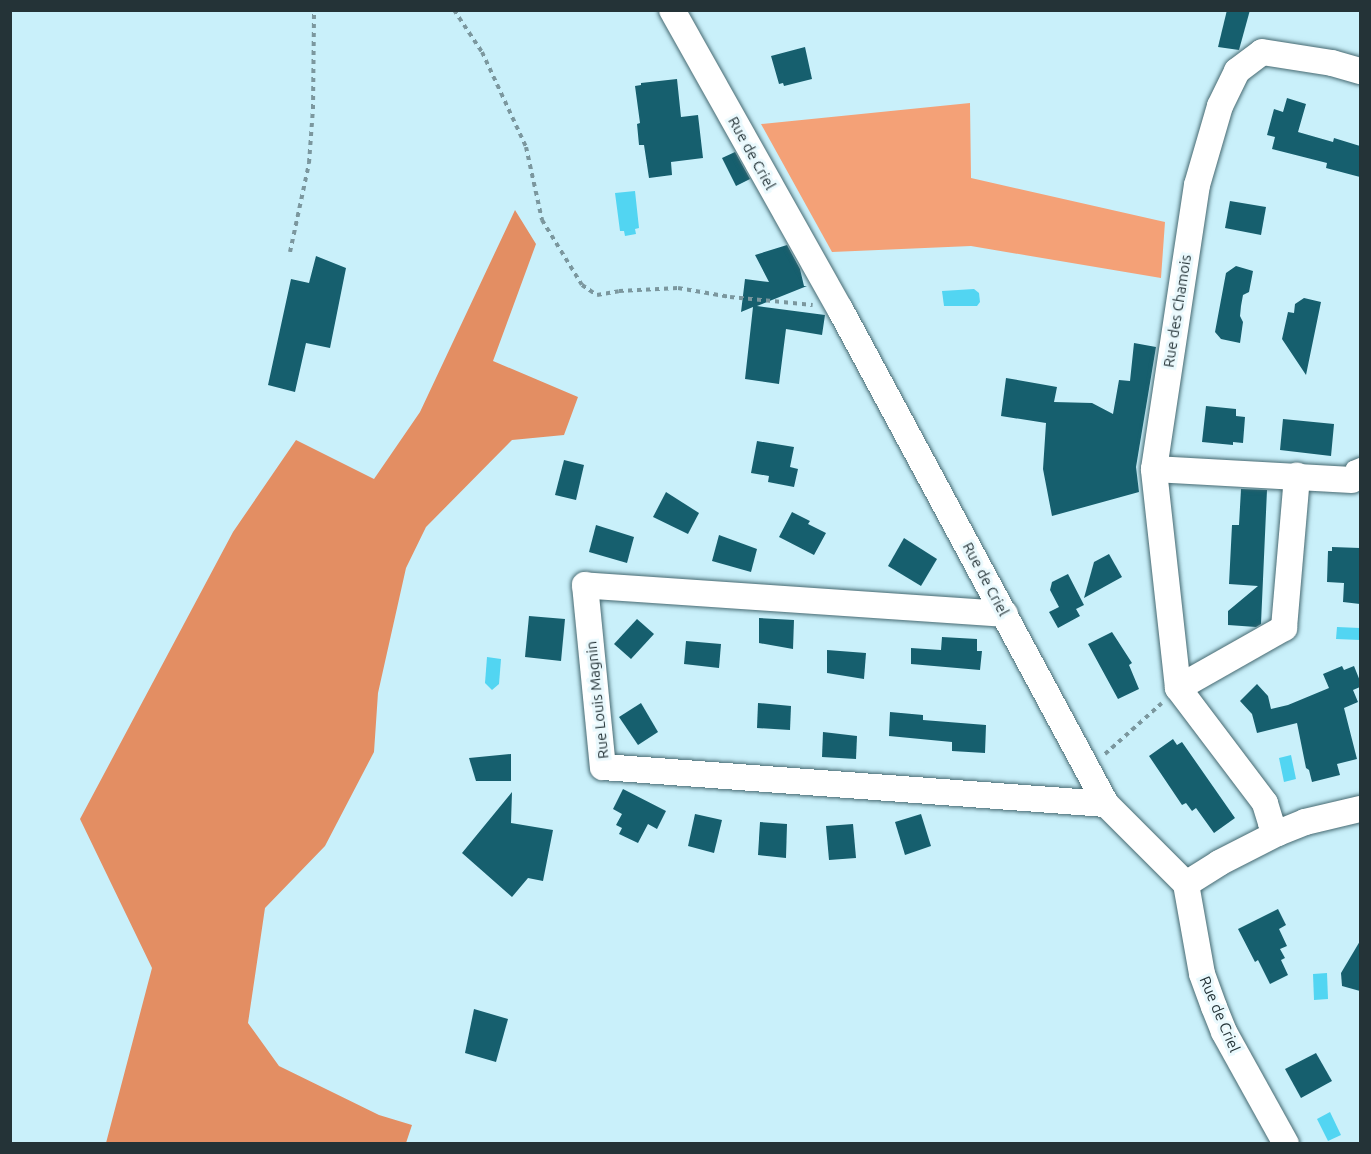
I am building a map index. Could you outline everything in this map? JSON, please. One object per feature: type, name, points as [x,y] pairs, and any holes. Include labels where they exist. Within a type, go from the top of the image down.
[{"type":"street","name":"Rue de Criel","points":[[672,10],[840,309],[1106,804],[1186,884],[1202,974],[1210,996],[1224,1032],[1286,1143]]},
{"type":"street","name":"Rue des Chamois","points":[[1178,688],[1154,469],[1197,185],[1220,106],[1237,72],[1262,52],[1332,63],[1360,71]]},
{"type":"street","points":[[1154,469],[1297,477],[1356,473]]},
{"type":"street","points":[[1278,833],[1271,823],[1265,803],[1178,688],[1284,628],[1297,477]]},
{"type":"street","name":"Rue Louis Magnin","points":[[1005,614],[585,585],[603,767],[1106,804]]},
{"type":"street","points":[[1186,884],[1219,863],[1278,833],[1305,822],[1360,809]]},
{"type":"path","points":[[290,252],[309,163],[313,109],[314,10]]},
{"type":"path","points":[[454,10],[482,52],[526,147],[542,220],[582,285],[597,295],[678,288],[730,297],[840,309]]},
{"type":"path","points":[[1087,770],[1178,688]]},
{"type":"shaded area","points":[[970,103],[971,178],[1165,222],[1161,278],[971,246],[832,252],[761,124]]},
{"type":"shaded area","points":[[515,210],[536,244],[493,361],[578,397],[564,435],[512,440],[426,527],[406,568],[378,693],[374,752],[325,846],[265,908],[248,1023],[279,1066],[379,1115],[412,1125],[406,1143],[106,1143],[152,968],[80,819],[233,532],[296,440],[374,479],[420,412]]},
{"type":"water","points":[[635,191],[639,228],[635,229],[636,234],[625,236],[624,231],[620,231],[615,193]]},
{"type":"water","points":[[974,289],[979,293],[980,302],[977,306],[944,306],[942,291]]},
{"type":"water","points":[[1337,627],[1360,628],[1360,640],[1336,639]]},
{"type":"water","points":[[487,657],[501,659],[499,684],[492,690],[485,683]]},
{"type":"water","points":[[1291,755],[1296,779],[1284,782],[1279,758]]},
{"type":"water","points":[[1327,973],[1328,999],[1314,1000],[1313,974]]},
{"type":"water","points":[[1330,1112],[1341,1135],[1328,1141],[1317,1119]]},
{"type":"building","points":[[1227,10],[1250,10],[1239,50],[1218,47]]},
{"type":"building","points":[[805,47],[812,79],[784,86],[783,83],[779,84],[771,56]]},
{"type":"building","points":[[677,79],[681,117],[698,115],[703,158],[671,162],[672,175],[649,178],[644,145],[639,145],[637,124],[640,123],[635,86],[641,83]]},
{"type":"building","points":[[1287,98],[1306,104],[1298,132],[1333,142],[1334,138],[1360,146],[1360,177],[1326,168],[1327,163],[1272,149],[1275,137],[1267,135],[1274,109],[1283,112]]},
{"type":"building","points":[[735,152],[750,179],[736,186],[722,158]]},
{"type":"building","points":[[1230,201],[1266,207],[1261,235],[1225,228]]},
{"type":"building","points":[[787,245],[800,269],[804,286],[807,286],[757,306],[825,315],[822,335],[786,329],[779,384],[745,379],[753,307],[741,312],[745,279],[769,282],[755,255]]},
{"type":"building","points":[[316,256],[346,268],[330,348],[306,343],[295,392],[268,385],[291,279],[309,283]]},
{"type":"building","points":[[1236,266],[1253,271],[1249,292],[1243,295],[1241,306],[1240,316],[1243,322],[1240,343],[1221,339],[1215,332],[1226,273]]},
{"type":"building","points":[[1304,298],[1321,302],[1306,375],[1282,339],[1288,312],[1294,313],[1295,304]]},
{"type":"building","points":[[1134,343],[1156,347],[1136,467],[1139,492],[1052,516],[1043,469],[1046,423],[1001,416],[1006,378],[1057,387],[1054,402],[1092,403],[1113,414],[1119,380],[1130,381]]},
{"type":"building","points":[[1206,406],[1236,409],[1236,416],[1245,417],[1243,443],[1233,442],[1233,445],[1202,442]]},
{"type":"building","points":[[1283,419],[1334,424],[1331,456],[1280,450]]},
{"type":"building","points":[[757,441],[794,447],[790,467],[798,469],[794,487],[768,482],[769,476],[751,473]]},
{"type":"building","points":[[564,460],[584,465],[576,500],[555,495]]},
{"type":"building","points":[[1241,489],[1267,490],[1261,624],[1256,627],[1228,625],[1228,611],[1258,586],[1229,584],[1232,525],[1239,525]]},
{"type":"building","points":[[666,492],[699,513],[688,534],[653,517]]},
{"type":"building","points":[[792,512],[810,521],[808,524],[826,533],[814,555],[779,537]]},
{"type":"building","points":[[596,525],[634,537],[627,563],[589,552]]},
{"type":"building","points":[[719,535],[757,549],[751,572],[712,561]]},
{"type":"building","points":[[904,538],[937,559],[921,586],[888,566]]},
{"type":"building","points":[[1332,547],[1360,548],[1360,604],[1343,602],[1344,583],[1327,582],[1328,551],[1332,551]]},
{"type":"building","points":[[1109,554],[1122,577],[1084,598],[1094,562]]},
{"type":"building","points":[[1068,574],[1084,605],[1076,609],[1080,616],[1058,628],[1049,612],[1059,607],[1050,590],[1052,582]]},
{"type":"building","points":[[529,616],[565,619],[561,661],[525,657]]},
{"type":"building","points":[[759,618],[794,620],[793,649],[759,643]]},
{"type":"building","points":[[637,619],[654,634],[631,659],[614,644]]},
{"type":"building","points":[[1112,632],[1132,663],[1129,665],[1139,689],[1118,699],[1088,644]]},
{"type":"building","points":[[942,637],[977,639],[977,651],[982,651],[980,670],[911,664],[911,648],[941,650]]},
{"type":"building","points":[[686,641],[721,644],[719,668],[684,664]]},
{"type":"building","points":[[827,650],[866,653],[864,679],[827,673]]},
{"type":"building","points":[[1342,666],[1344,670],[1354,666],[1360,681],[1360,687],[1353,690],[1358,702],[1344,708],[1357,759],[1337,764],[1340,775],[1312,782],[1309,770],[1306,768],[1297,723],[1257,733],[1252,714],[1240,701],[1257,684],[1268,696],[1271,709],[1288,705],[1329,688],[1323,674]]},
{"type":"building","points":[[641,703],[658,732],[638,745],[619,717]]},
{"type":"building","points":[[758,703],[791,706],[790,730],[757,728]]},
{"type":"building","points":[[890,712],[923,715],[923,720],[986,725],[985,753],[952,751],[952,742],[889,736]]},
{"type":"building","points":[[823,732],[857,736],[856,759],[822,757]]},
{"type":"building","points":[[1173,739],[1177,745],[1182,742],[1235,818],[1214,833],[1196,808],[1192,811],[1186,803],[1182,805],[1149,756]]},
{"type":"building","points":[[511,754],[511,781],[476,781],[469,758]]},
{"type":"building","points":[[623,789],[666,811],[657,829],[648,824],[638,843],[619,834],[622,828],[616,825],[622,814],[613,809]]},
{"type":"building","points":[[512,792],[511,823],[553,830],[543,881],[528,878],[512,897],[462,853]]},
{"type":"building","points":[[695,814],[722,820],[714,853],[688,846]]},
{"type":"building","points":[[921,814],[931,846],[905,855],[895,822]]},
{"type":"building","points":[[760,822],[787,824],[786,858],[758,855]]},
{"type":"building","points":[[853,824],[856,858],[829,860],[826,826]]},
{"type":"building","points":[[1278,909],[1286,925],[1279,929],[1287,946],[1280,949],[1285,958],[1281,960],[1288,975],[1270,984],[1258,960],[1255,962],[1238,929]]},
{"type":"building","points":[[1360,941],[1360,991],[1342,986],[1341,973]]},
{"type":"building","points":[[474,1009],[508,1019],[496,1062],[465,1053]]},
{"type":"building","points":[[1316,1053],[1332,1081],[1301,1098],[1285,1069]]}]
